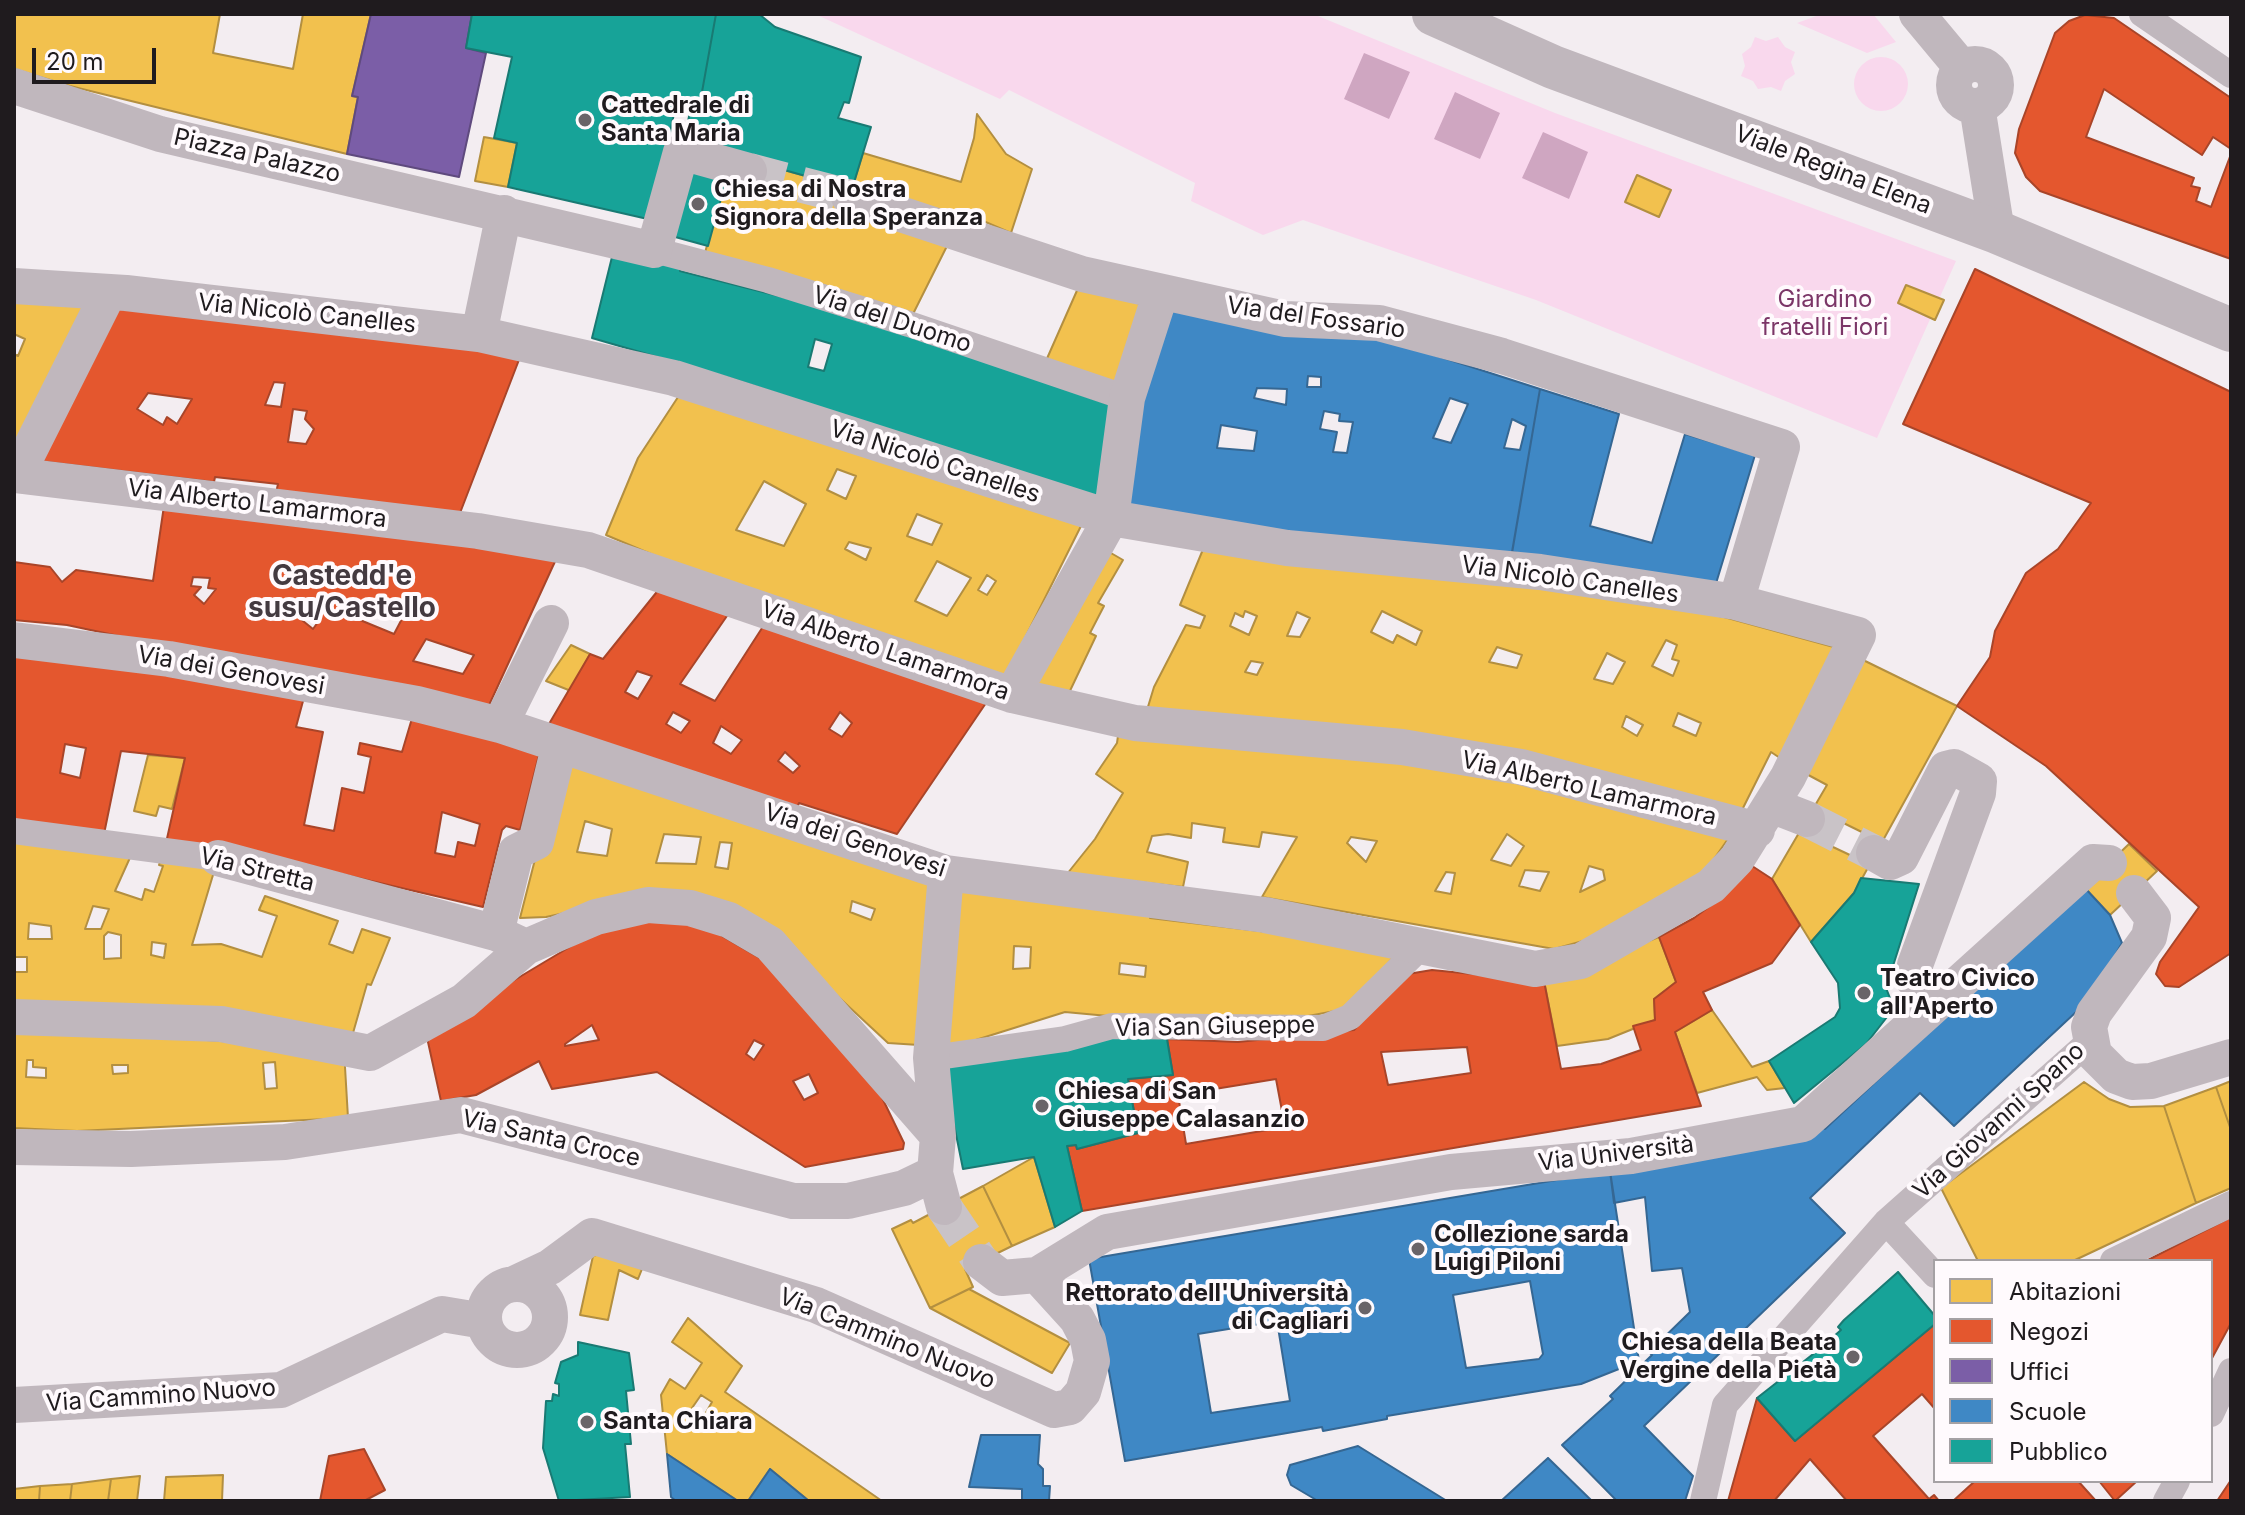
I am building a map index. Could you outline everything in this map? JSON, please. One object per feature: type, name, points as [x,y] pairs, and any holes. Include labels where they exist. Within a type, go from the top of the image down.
[{"type":"street","name":"Viale Regina Elena","points":[[1434,14],[1553,67],[1997,232],[2231,330]]},
{"type":"street","points":[[1917,14],[1962,68],[1982,64],[1995,80],[1994,94],[1977,106],[1997,232]]},
{"type":"street","points":[[2142,14],[2231,75]]},
{"type":"street","name":"Piazza Palazzo","points":[[14,86],[160,134],[654,250]]},
{"type":"street","points":[[654,250],[681,152],[749,171]]},
{"type":"street","name":"Via del Fossario","points":[[849,197],[1082,274],[1285,319],[1379,323],[1502,356],[1782,447],[1736,602]]},
{"type":"street","points":[[479,334],[504,213]]},
{"type":"street","name":"Via del Duomo","points":[[654,250],[768,280],[909,324],[1127,398]]},
{"type":"street","name":"Via Nicolò Canelles","points":[[14,286],[109,292],[479,334],[674,378],[1111,518],[1287,548],[1540,572],[1736,602],[1858,635]]},
{"type":"street","points":[[15,476],[109,292]]},
{"type":"street","points":[[1012,695],[1111,518],[1127,398],[1161,292]]},
{"type":"street","name":"Via Alberto Lamarmora","points":[[15,476],[478,531],[588,550],[1012,695],[1135,723],[1402,747],[1772,804],[1807,819]]},
{"type":"street","points":[[500,725],[551,623]]},
{"type":"street","name":"Via dei Genovesi","points":[[14,640],[169,659],[417,704],[500,725],[946,873],[1265,915],[1535,969],[1581,961],[1711,886],[1772,804],[1858,635]]},
{"type":"street","points":[[14,1017],[221,1024],[370,1053],[464,1001],[511,940],[516,852],[536,842],[559,747]]},
{"type":"street","points":[[1874,853],[1890,862],[1901,857],[1946,769],[1954,767],[1979,781],[1978,793],[1915,965],[1913,979],[1940,1000]]},
{"type":"street","name":"Via Stretta","points":[[14,831],[218,858],[511,940]]},
{"type":"street","name":"Via Università","points":[[1037,1275],[1107,1232],[1451,1172],[1631,1156],[1803,1124],[2093,862],[2109,863]]},
{"type":"street","points":[[944,1207],[935,1173],[938,1136],[931,1058],[946,873]]},
{"type":"street","name":"Via Giovanni Spano","points":[[1703,1501],[1725,1405],[1886,1222],[2090,1041],[2094,1013],[2149,937],[2153,918],[2134,893]]},
{"type":"street","points":[[511,940],[648,905],[690,908],[729,920],[770,944],[892,1079],[938,1136]]},
{"type":"street","name":"Via San Giuseppe","points":[[931,1058],[1065,1039],[1112,1026],[1323,1028],[1350,1017],[1422,946]]},
{"type":"street","points":[[2090,1041],[2103,1066],[2116,1076],[2132,1082],[2151,1081],[2231,1057]]},
{"type":"street","name":"Via Santa Croce","points":[[14,1147],[131,1149],[285,1142],[461,1115],[793,1201],[848,1201],[904,1188],[935,1173]]},
{"type":"street","points":[[2117,1259],[2231,1204]]},
{"type":"street","points":[[1886,1222],[1933,1273]]},
{"type":"street","name":"Via Cammino Nuovo","points":[[14,1405],[281,1390],[442,1314],[484,1321],[487,1303],[499,1288],[550,1267],[592,1236],[816,1305],[1054,1410],[1070,1407],[1083,1392],[1092,1361],[1088,1340],[1077,1319],[1037,1275]]},
{"type":"street","points":[[981,1262],[1002,1278],[1037,1275]]},
{"type":"street","points":[[484,1321],[490,1336],[501,1346],[516,1350],[531,1347],[543,1337],[549,1323],[549,1308],[543,1295],[531,1286],[516,1283]]},
{"type":"street","points":[[2213,1410],[2231,1371]]},
{"type":"street","points":[[2166,1501],[2176,1483]]},
{"type":"green space","name":"Giardino fratelli Fiori","points":[[815,14],[1313,14],[1555,113],[1956,261],[1877,438],[1536,300],[1303,220],[1263,235],[1191,201],[1195,183],[1009,90],[1000,99]],"holes":[[[1637,175],[1671,191],[1659,217],[1626,202]]]},
{"type":"green space","points":[[1822,14],[1873,14],[1896,42],[1867,53],[1797,23]]},
{"type":"green space","points":[[1755,37],[1766,41],[1778,37],[1785,47],[1795,52],[1791,62],[1795,74],[1785,81],[1781,91],[1771,87],[1758,89],[1753,81],[1741,76],[1745,66],[1742,54],[1751,47]]},
{"type":"green space","points":[[1881,57],[1900,65],[1908,84],[1900,103],[1881,111],[1862,103],[1854,84],[1862,65]]},
{"type":"shaded area","points":[[1364,53],[1410,72],[1389,119],[1344,99]]},
{"type":"shaded area","points":[[1455,92],[1500,113],[1480,159],[1434,139]]},
{"type":"shaded area","points":[[1543,132],[1588,152],[1569,199],[1522,178]]},
{"type":"building: Abitazioni","points":[[14,14],[220,14],[213,53],[293,69],[303,14],[371,14],[352,96],[358,97],[347,154],[70,86],[14,69]]},
{"type":"building: Abitazioni","points":[[553,14],[615,14],[609,53],[589,70],[559,66],[547,43]]},
{"type":"building: Abitazioni","points":[[977,114],[1006,154],[1032,169],[1011,233],[974,217],[969,230],[852,189],[863,153],[961,182],[974,138]]},
{"type":"building: Abitazioni","points":[[484,137],[517,143],[508,187],[475,181]]},
{"type":"building: Abitazioni","points":[[752,161],[852,189],[949,242],[912,316],[704,256],[728,173]]},
{"type":"building: Abitazioni","points":[[1637,175],[1671,190],[1659,217],[1625,202]]},
{"type":"building: Abitazioni","points":[[1906,285],[1944,300],[1935,320],[1898,303]]},
{"type":"building: Abitazioni","points":[[1079,286],[1144,305],[1118,387],[1045,363]]},
{"type":"building: Abitazioni","points":[[14,297],[88,304],[14,451],[14,354],[18,356],[25,339],[14,334]]},
{"type":"building: Abitazioni","points":[[682,391],[1084,520],[1006,676],[677,565],[606,535],[638,458]],"holes":[[[837,469],[856,476],[846,499],[827,490]],[[764,481],[806,504],[784,546],[736,530]],[[917,514],[942,524],[932,545],[907,536]],[[849,542],[871,548],[866,560],[845,549]],[[937,561],[971,578],[947,616],[915,601]],[[987,575],[996,581],[987,595],[978,590]]]},
{"type":"building: Abitazioni","points":[[1204,547],[1578,588],[1724,617],[1841,649],[1780,758],[1771,752],[1742,810],[1147,710],[1154,687],[1186,625],[1200,628],[1205,616],[1180,605]],"holes":[[[1245,611],[1257,616],[1249,635],[1230,626],[1235,613],[1243,617]],[[1382,611],[1422,631],[1416,645],[1397,635],[1393,643],[1371,632]],[[1297,612],[1310,618],[1300,637],[1287,636]],[[1666,640],[1677,645],[1672,659],[1679,661],[1673,676],[1652,666]],[[1497,647],[1522,655],[1517,668],[1489,662]],[[1607,653],[1625,662],[1613,684],[1594,679]],[[1251,661],[1263,663],[1257,675],[1245,672]],[[1678,713],[1701,723],[1696,736],[1673,726]],[[1626,716],[1643,725],[1637,736],[1622,727]]]},
{"type":"building: Abitazioni","points":[[1104,549],[1123,560],[1098,603],[1104,606],[1090,633],[1096,636],[1068,695],[1030,683]]},
{"type":"building: Abitazioni","points":[[571,645],[590,654],[571,691],[546,681]]},
{"type":"building: Abitazioni","points":[[1859,658],[1957,706],[1854,893],[1811,942],[1772,879],[1827,785],[1799,770]]},
{"type":"building: Abitazioni","points":[[1119,729],[1534,779],[1730,836],[1705,872],[1583,941],[1554,949],[1262,897],[1297,837],[1262,832],[1259,847],[1223,842],[1225,828],[1192,823],[1191,838],[1168,834],[1152,836],[1147,852],[1188,862],[1183,887],[1067,874],[1095,839],[1123,793],[1096,774],[1117,743]],"holes":[[[1507,834],[1524,846],[1511,866],[1491,860]],[[1351,837],[1377,841],[1366,862],[1347,843]],[[1589,866],[1603,870],[1605,880],[1580,892]],[[1525,870],[1549,872],[1540,891],[1519,886]],[[1446,872],[1455,873],[1451,894],[1435,891]]]},
{"type":"building: Abitazioni","points":[[562,754],[931,882],[919,1045],[888,1043],[764,928],[630,899],[546,917],[520,918]],"holes":[[[585,821],[612,829],[607,856],[577,852]],[[664,834],[701,837],[696,864],[656,863]],[[720,842],[732,843],[728,869],[715,867]],[[852,901],[875,909],[871,920],[850,912]]]},
{"type":"building: Abitazioni","points":[[148,755],[185,758],[172,809],[159,806],[156,816],[134,811]]},
{"type":"building: Abitazioni","points":[[1813,808],[1880,841],[1869,864],[1799,831]]},
{"type":"building: Abitazioni","points":[[14,838],[133,851],[115,891],[142,900],[145,889],[154,892],[163,866],[159,865],[162,855],[216,865],[192,945],[221,944],[262,957],[277,916],[259,910],[265,896],[338,921],[329,944],[353,953],[362,929],[390,938],[371,985],[367,984],[353,1033],[14,1006],[14,972],[27,972],[27,957],[14,957]],"holes":[[[93,906],[109,909],[101,929],[85,929]],[[29,923],[51,926],[52,939],[28,939]],[[108,932],[121,935],[121,958],[104,959],[104,936]],[[152,942],[166,944],[164,958],[151,955]]]},
{"type":"building: Abitazioni","points":[[2129,844],[2157,871],[2110,915],[2084,887]]},
{"type":"building: Abitazioni","points":[[958,886],[1151,915],[1150,918],[1402,948],[1346,1009],[1308,1016],[1162,1021],[1065,1012],[947,1049]],"holes":[[[1014,946],[1031,947],[1030,968],[1013,969]],[[1120,963],[1146,966],[1145,977],[1119,974]]]},
{"type":"building: Abitazioni","points":[[1659,937],[1676,982],[1654,999],[1655,1020],[1608,1039],[1557,1046],[1544,981]]},
{"type":"building: Abitazioni","points":[[1712,1010],[1752,1067],[1769,1061],[1785,1088],[1767,1090],[1757,1077],[1697,1093],[1675,1032]]},
{"type":"building: Abitazioni","points":[[14,1026],[344,1050],[348,1118],[77,1131],[14,1128]],"holes":[[[27,1060],[33,1060],[33,1067],[46,1068],[46,1078],[26,1077]],[[275,1062],[277,1088],[265,1089],[263,1063]],[[112,1065],[128,1065],[128,1073],[113,1074]]]},
{"type":"building: Abitazioni","points":[[2231,1081],[2231,1130],[2216,1087]]},
{"type":"building: Abitazioni","points":[[2084,1082],[2109,1099],[2130,1107],[2164,1106],[2196,1203],[2077,1259],[1977,1259],[1941,1188]]},
{"type":"building: Abitazioni","points":[[2216,1087],[2231,1130],[2231,1188],[2196,1203],[2164,1106]]},
{"type":"building: Abitazioni","points":[[1034,1157],[1055,1227],[1012,1246],[983,1186]]},
{"type":"building: Abitazioni","points":[[983,1186],[1012,1246],[965,1269],[973,1287],[930,1308],[892,1229],[911,1220],[913,1223]]},
{"type":"building: Abitazioni","points":[[605,1252],[642,1269],[638,1279],[619,1270],[608,1320],[580,1315],[593,1256]]},
{"type":"building: Abitazioni","points":[[969,1289],[1070,1343],[1052,1373],[930,1308]]},
{"type":"building: Abitazioni","points":[[688,1318],[742,1366],[725,1392],[882,1501],[809,1501],[770,1469],[748,1501],[738,1501],[667,1454],[661,1395],[670,1379],[685,1389],[702,1363],[672,1342]],"holes":[[[701,1395],[712,1402],[704,1416],[692,1408]]]},
{"type":"building: Abitazioni","points":[[223,1475],[222,1501],[164,1501],[166,1477]]},
{"type":"building: Abitazioni","points":[[140,1476],[137,1501],[108,1501],[111,1479]]},
{"type":"building: Abitazioni","points":[[111,1479],[108,1501],[70,1501],[72,1484]]},
{"type":"building: Abitazioni","points":[[72,1484],[70,1501],[39,1501],[40,1486]]},
{"type":"building: Abitazioni","points":[[40,1486],[39,1501],[14,1501],[14,1489]]},
{"type":"building: Negozi","points":[[2085,15],[2114,18],[2231,98],[2231,149],[2213,137],[2202,155],[2104,89],[2086,137],[2194,178],[2191,186],[2200,188],[2196,201],[2211,207],[2231,154],[2231,259],[2040,191],[2026,177],[2015,153],[2019,129],[2055,33],[2069,21]]},
{"type":"building: Negozi","points":[[1975,269],[2231,392],[2231,953],[2179,987],[2165,986],[2156,974],[2160,962],[2199,907],[2046,766],[1957,706],[1990,657],[1995,631],[2026,573],[2058,549],[2091,503],[1903,424]]},
{"type":"building: Negozi","points":[[113,301],[522,352],[460,513],[276,493],[278,484],[215,477],[214,482],[39,461]],"holes":[[[274,382],[285,383],[281,407],[265,405]],[[148,393],[192,399],[177,424],[167,417],[163,425],[137,409]],[[293,409],[307,411],[305,419],[314,429],[306,444],[288,442]]]},
{"type":"building: Negozi","points":[[165,499],[558,555],[485,714],[67,625],[14,620],[14,562],[50,567],[62,582],[76,570],[153,581]],"holes":[[[193,577],[210,578],[208,588],[216,589],[204,604],[194,595],[201,587],[191,586]],[[293,603],[318,622],[313,629],[288,609]],[[370,606],[404,615],[394,634],[360,620]],[[426,639],[474,655],[463,674],[413,661]]]},
{"type":"building: Negozi","points":[[660,588],[729,613],[680,684],[715,701],[764,625],[986,703],[897,834],[799,803],[795,811],[549,724],[590,654],[603,659]],"holes":[[[637,671],[652,676],[638,699],[625,692]],[[673,712],[690,721],[681,733],[666,724]],[[840,712],[852,723],[842,737],[829,729]],[[721,726],[742,740],[731,754],[713,743]],[[785,752],[800,766],[793,773],[778,761]]]},
{"type":"building: Negozi","points":[[14,653],[306,690],[296,727],[323,732],[304,825],[334,831],[342,788],[364,793],[371,757],[358,754],[360,743],[402,752],[413,715],[541,747],[520,830],[506,826],[502,830],[483,907],[294,863],[166,843],[185,758],[121,751],[104,834],[14,823]],"holes":[[[65,744],[86,748],[80,778],[60,773]],[[442,812],[480,824],[475,846],[458,842],[455,857],[435,853]]]},
{"type":"building: Negozi","points":[[1746,862],[1772,879],[1800,925],[1772,963],[1703,992],[1712,1010],[1675,1032],[1701,1106],[1082,1211],[1067,1146],[1076,1145],[1077,1149],[1138,1133],[1128,1079],[1173,1075],[1167,1039],[1238,1042],[1354,1030],[1402,975],[1432,970],[1544,981],[1561,1069],[1601,1064],[1641,1050],[1633,1026],[1655,1020],[1654,999],[1676,982],[1659,937],[1694,918],[1722,897]],"holes":[[[1467,1047],[1471,1073],[1388,1085],[1381,1052]],[[1276,1079],[1285,1127],[1186,1144],[1178,1095]]]},
{"type":"building: Negozi","points":[[691,918],[782,971],[859,1050],[904,1143],[903,1149],[805,1167],[657,1072],[552,1089],[539,1061],[476,1095],[441,1101],[426,1033],[588,936],[641,921]],"holes":[[[592,1025],[599,1040],[565,1046],[565,1044]],[[754,1040],[764,1045],[754,1060],[746,1054]],[[809,1074],[818,1093],[804,1100],[793,1081]]]},
{"type":"building: Negozi","points":[[2231,1217],[2231,1323],[2213,1356],[2213,1259],[2150,1259]]},
{"type":"building: Negozi","points":[[1933,1326],[1933,1407],[1922,1394],[1873,1436],[1929,1499],[1934,1495],[1939,1501],[1847,1501],[1810,1459],[1774,1501],[1728,1501],[1757,1398],[1795,1441]]},
{"type":"building: Negozi","points":[[364,1449],[385,1490],[364,1501],[320,1501],[329,1456]]},
{"type":"building: Negozi","points":[[2231,1480],[2231,1501],[2217,1501]]},
{"type":"building: Negozi","points":[[1973,1483],[2080,1483],[2096,1501],[1953,1501]]},
{"type":"building: Negozi","points":[[2101,1483],[2135,1483],[2115,1501]]},
{"type":"building: Uffici","points":[[371,14],[472,14],[466,48],[486,53],[459,177],[347,154],[358,97],[352,96]]},
{"type":"building: Scuole","points":[[1167,304],[1372,335],[1540,389],[1511,559],[1281,533],[1126,508],[1133,406]],"holes":[[[1308,376],[1321,377],[1321,387],[1307,387]],[[1257,388],[1287,389],[1286,405],[1254,398]],[[1450,398],[1468,404],[1451,443],[1433,438]],[[1324,411],[1340,414],[1339,421],[1353,422],[1347,453],[1333,452],[1337,432],[1320,429]],[[1512,419],[1526,426],[1520,450],[1504,448]],[[1221,425],[1257,431],[1254,451],[1217,448]]]},
{"type":"building: Scuole","points":[[1540,389],[1619,414],[1590,526],[1652,543],[1685,434],[1755,455],[1714,590],[1512,552]]},
{"type":"building: Scuole","points":[[2084,887],[2110,915],[2122,943],[2091,998],[1954,1126],[1920,1093],[1810,1198],[1845,1233],[1644,1426],[1693,1476],[1685,1501],[1617,1501],[1562,1445],[1613,1399],[1610,1396],[1690,1312],[1682,1268],[1652,1271],[1645,1197],[1614,1203],[1610,1171],[1817,1121],[1825,1129]]},
{"type":"building: Scuole","name":"Rettorato dell'Università di Cagliari","points":[[1610,1171],[1639,1361],[1581,1384],[1387,1416],[1387,1419],[1323,1431],[1322,1427],[1125,1461],[1089,1259]],"holes":[[[1530,1281],[1543,1354],[1539,1359],[1466,1368],[1453,1295]],[[1277,1321],[1290,1401],[1211,1413],[1198,1334]]]},
{"type":"building: Scuole","points":[[981,1435],[1040,1435],[1038,1464],[1043,1469],[1043,1486],[1050,1486],[1049,1501],[1022,1501],[1022,1489],[969,1487]]},
{"type":"building: Scuole","points":[[1358,1446],[1447,1501],[1318,1501],[1291,1485],[1287,1475],[1290,1465]]},
{"type":"building: Scuole","points":[[667,1454],[738,1501],[676,1501],[671,1497]]},
{"type":"building: Scuole","points":[[1548,1458],[1592,1501],[1501,1501]]},
{"type":"building: Scuole","points":[[770,1469],[809,1501],[748,1501]]},
{"type":"building: Pubblico","name":"Cattedrale di Santa Maria","points":[[472,14],[716,14],[700,103],[677,99],[652,220],[508,187],[517,143],[494,138],[512,57],[466,48]]},
{"type":"building: Pubblico","points":[[716,14],[759,14],[775,27],[861,57],[849,103],[844,102],[838,118],[871,127],[852,189],[684,142],[692,101],[700,103]]},
{"type":"building: Pubblico","name":"Chiesa di Nostra Signora della Speranza","points":[[687,162],[728,173],[708,246],[668,235]]},
{"type":"building: Pubblico","points":[[612,257],[681,265],[680,271],[866,318],[1111,405],[1101,501],[736,380],[592,338]],"holes":[[[815,339],[832,344],[824,371],[808,367]]]},
{"type":"building: Pubblico","name":"Teatro Civico all'Aperto","points":[[1861,878],[1919,884],[1886,988],[1894,1008],[1866,1044],[1794,1103],[1769,1061],[1835,1017],[1840,1008],[1838,983],[1811,942],[1854,893]]},
{"type":"building: Pubblico","name":"Chiesa di San Giuseppe Calasanzio","points":[[1113,1032],[1167,1039],[1173,1075],[1128,1079],[1138,1133],[1077,1149],[1076,1145],[1067,1146],[1082,1211],[1055,1227],[1034,1157],[963,1169],[942,1065]]},
{"type":"building: Pubblico","name":"Chiesa della Beata Vergine della Pietà","points":[[1898,1272],[1933,1314],[1933,1326],[1795,1441],[1757,1398],[1817,1351],[1814,1348],[1822,1341],[1825,1344],[1841,1330],[1838,1327]]},
{"type":"building: Pubblico","name":"Santa Chiara","points":[[578,1342],[629,1353],[634,1390],[626,1391],[631,1444],[625,1444],[630,1497],[559,1501],[543,1448],[546,1401],[552,1401],[553,1394],[559,1396],[559,1384],[555,1383],[561,1362],[578,1355]]},
{"type":"tunnel","points":[[749,171],[849,197]]},
{"type":"tunnel","points":[[1807,819],[1874,853]]},
{"type":"tunnel","points":[[944,1207],[981,1262]]},
{"type":"place","name":"Cattedrale di Santa Maria","points":[[585,120]]},
{"type":"place","name":"Chiesa di Nostra Signora della Speranza","points":[[698,204]]},
{"type":"place","name":"Teatro Civico all'Aperto","points":[[1864,993]]},
{"type":"place","name":"Chiesa di San Giuseppe Calasanzio","points":[[1042,1106]]},
{"type":"place","name":"Collezione sarda Luigi Piloni","points":[[1418,1249]]},
{"type":"place","name":"Rettorato dell'Università di Cagliari","points":[[1365,1308]]},
{"type":"place","name":"Chiesa della Beata Vergine della Pietà","points":[[1853,1357]]},
{"type":"place","name":"Santa Chiara","points":[[587,1422]]},
{"type":"district","name":"Castedd'e susu/Castello","points":[[342,593]]}]
